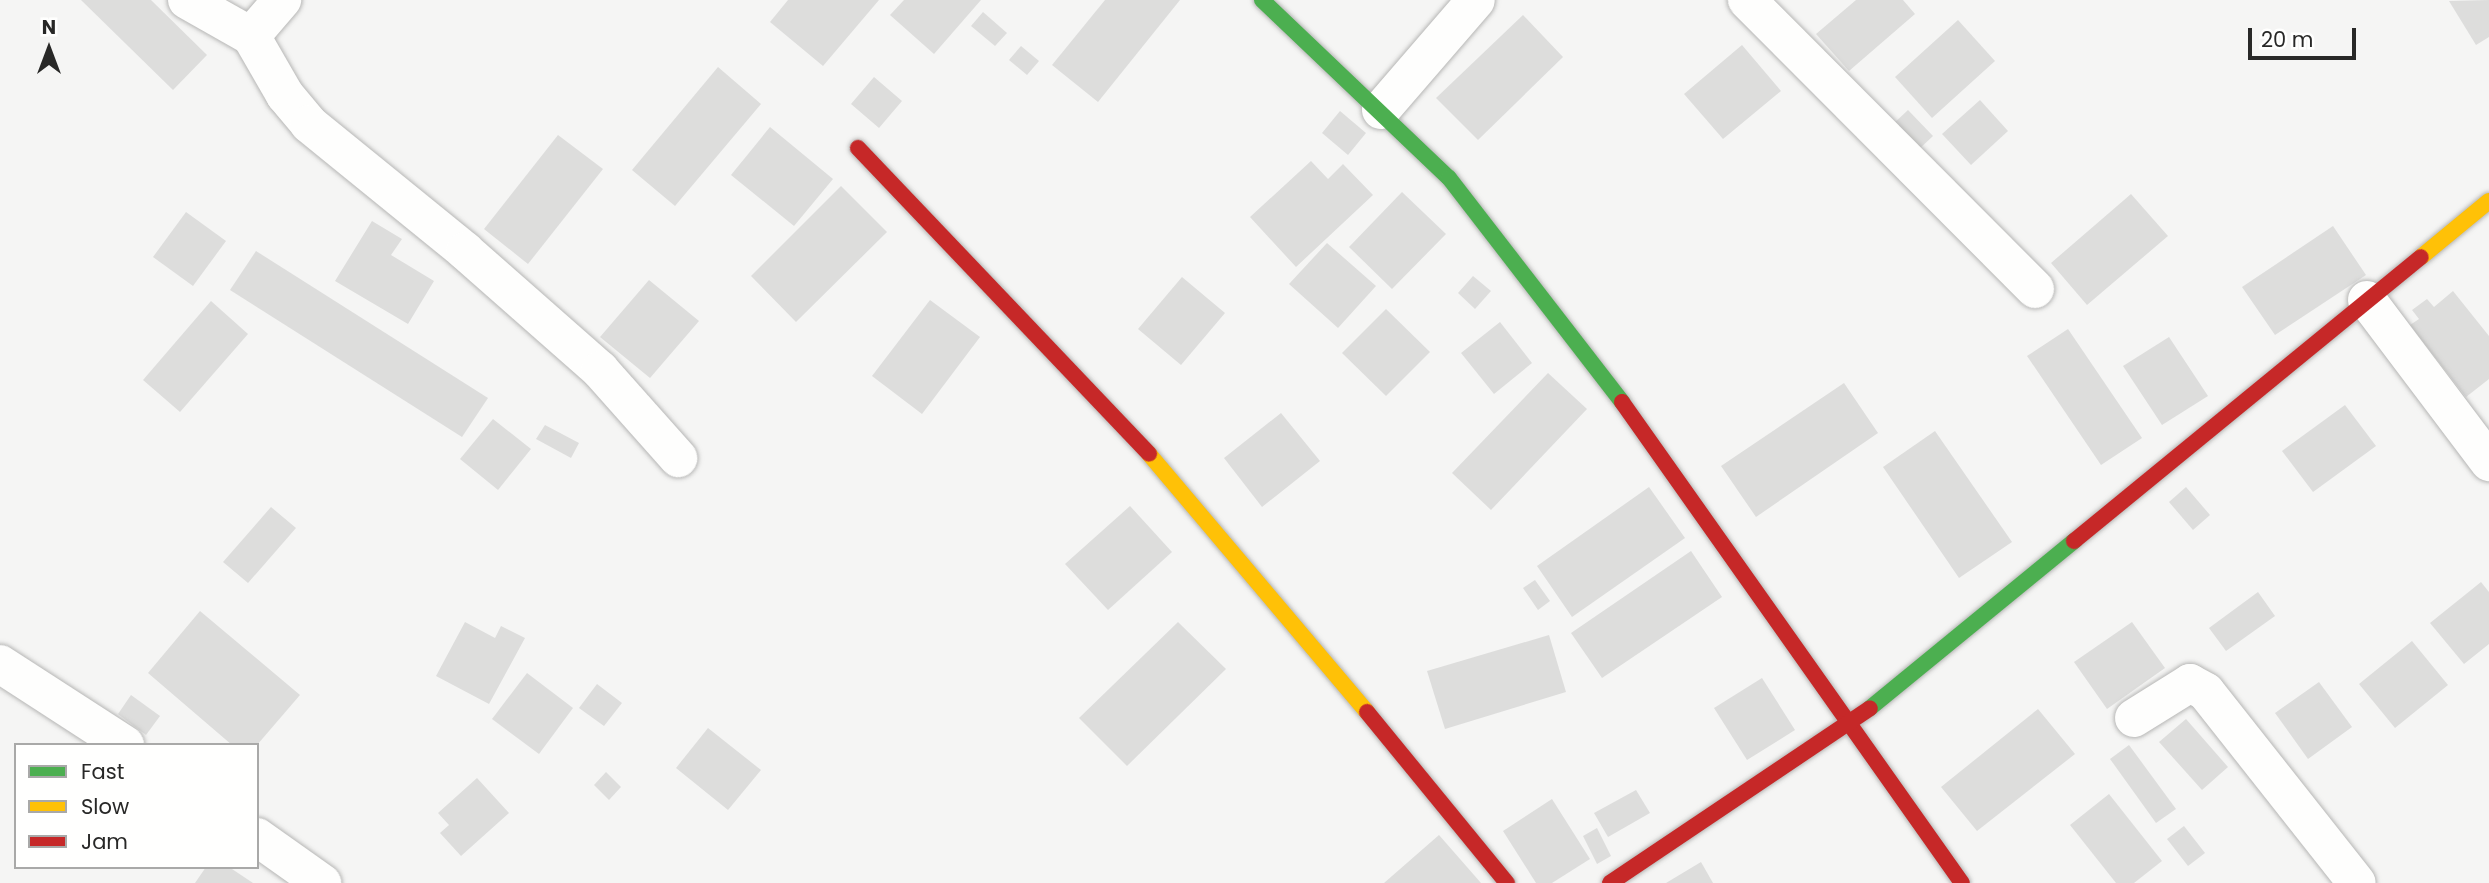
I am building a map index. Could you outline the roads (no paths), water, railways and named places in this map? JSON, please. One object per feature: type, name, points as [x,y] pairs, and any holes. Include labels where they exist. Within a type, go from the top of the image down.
[{"type":"street","points":[[187,0],[251,36],[285,95],[309,124],[465,251],[600,370],[678,458]]},
{"type":"street","points":[[251,36],[282,0]]},
{"type":"street","points":[[1262,0],[1449,177],[1607,380],[1847,726],[1962,883]]},
{"type":"street","points":[[1381,110],[1476,0]]},
{"type":"street","points":[[1747,0],[2035,289]]},
{"type":"street","points":[[859,148],[1119,419],[1268,591],[1507,883]]},
{"type":"street","points":[[1610,883],[1847,726],[2489,201]]},
{"type":"street","points":[[2367,300],[2489,463]]},
{"type":"street","points":[[0,664],[122,743]]},
{"type":"street","points":[[2134,718],[2190,683],[2206,692],[2357,883]]},
{"type":"street","points":[[259,837],[322,883]]}]
